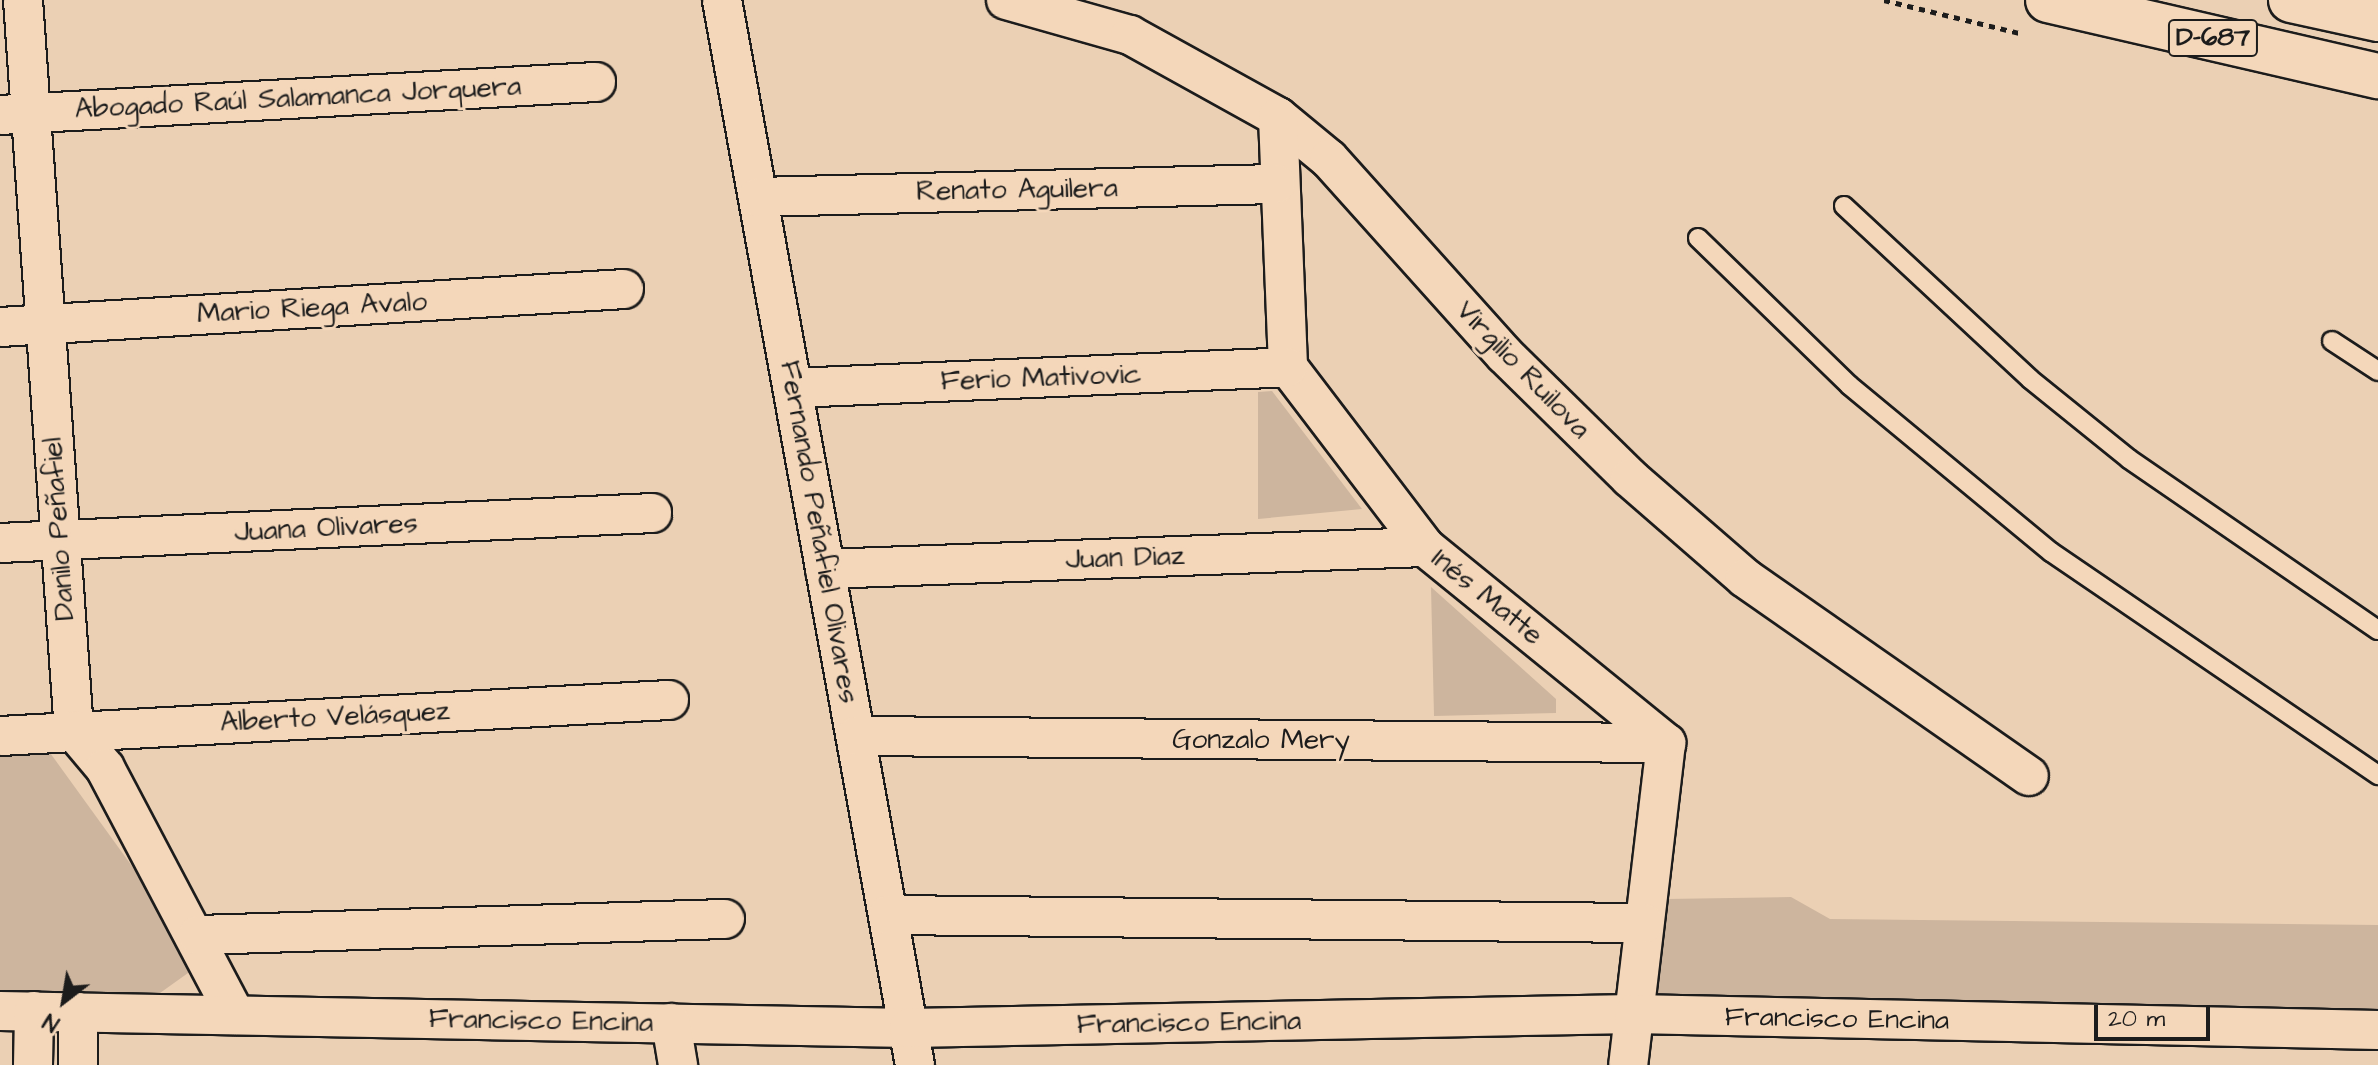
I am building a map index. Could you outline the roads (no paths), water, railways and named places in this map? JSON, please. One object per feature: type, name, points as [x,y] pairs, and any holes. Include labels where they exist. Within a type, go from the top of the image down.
[{"type":"highway","name":"D-687","points":[[2048,0],[2378,76]]},
{"type":"highway","name":"D-687","points":[[2291,0],[2378,19]]},
{"type":"street","name":"Danilo Peñafiel","points":[[23,0],[13,114],[43,325],[74,731]]},
{"type":"street","name":"Fernando Peñafiel Olivares","points":[[722,0],[915,1065]]},
{"type":"street","name":"Virgilio Ruilova","points":[[1006,0],[1130,35],[1278,117],[1329,159],[1505,355],[1630,478],[1745,578],[2029,776]]},
{"type":"street","name":"Abogado Raúl Salamanca Jorquera","points":[[13,114],[596,82]]},
{"type":"street","points":[[1278,117],[1276,184],[1288,367]]},
{"type":"street","name":"Renato Aguilera","points":[[758,197],[1276,184]]},
{"type":"street","name":"Mario Riega Avalo","points":[[0,327],[624,289]]},
{"type":"street","name":"Ferio Mativovic","points":[[793,388],[1288,367]]},
{"type":"street","name":"Inés Matte","points":[[1288,367],[1425,547],[1666,743]]},
{"type":"street","name":"Juana Olivares","points":[[0,543],[652,513]]},
{"type":"street","name":"Juan Diaz","points":[[825,569],[1425,547]]},
{"type":"street","name":"Alberto Velásquez","points":[[0,736],[669,700]]},
{"type":"street","points":[[74,731],[105,768],[198,935],[235,1015]]},
{"type":"street","name":"Gonzalo Mery","points":[[856,736],[1666,743]]},
{"type":"street","points":[[1628,1065],[1666,743]]},
{"type":"street","points":[[888,915],[1644,923]]},
{"type":"street","points":[[198,935],[725,919]]},
{"type":"street","points":[[17,1011],[33,1065]]},
{"type":"street","name":"Francisco Encina","points":[[17,1011],[909,1028],[1634,1014],[2378,1030]]},
{"type":"street","points":[[78,1012],[78,1065]]},
{"type":"street","points":[[671,1023],[678,1065]]},
{"type":"lane","points":[[1844,206],[2018,368],[2129,459],[2378,630]]},
{"type":"lane","points":[[1698,238],[1849,385],[2051,552],[2378,775]]},
{"type":"lane","points":[[2332,341],[2378,371]]}]
